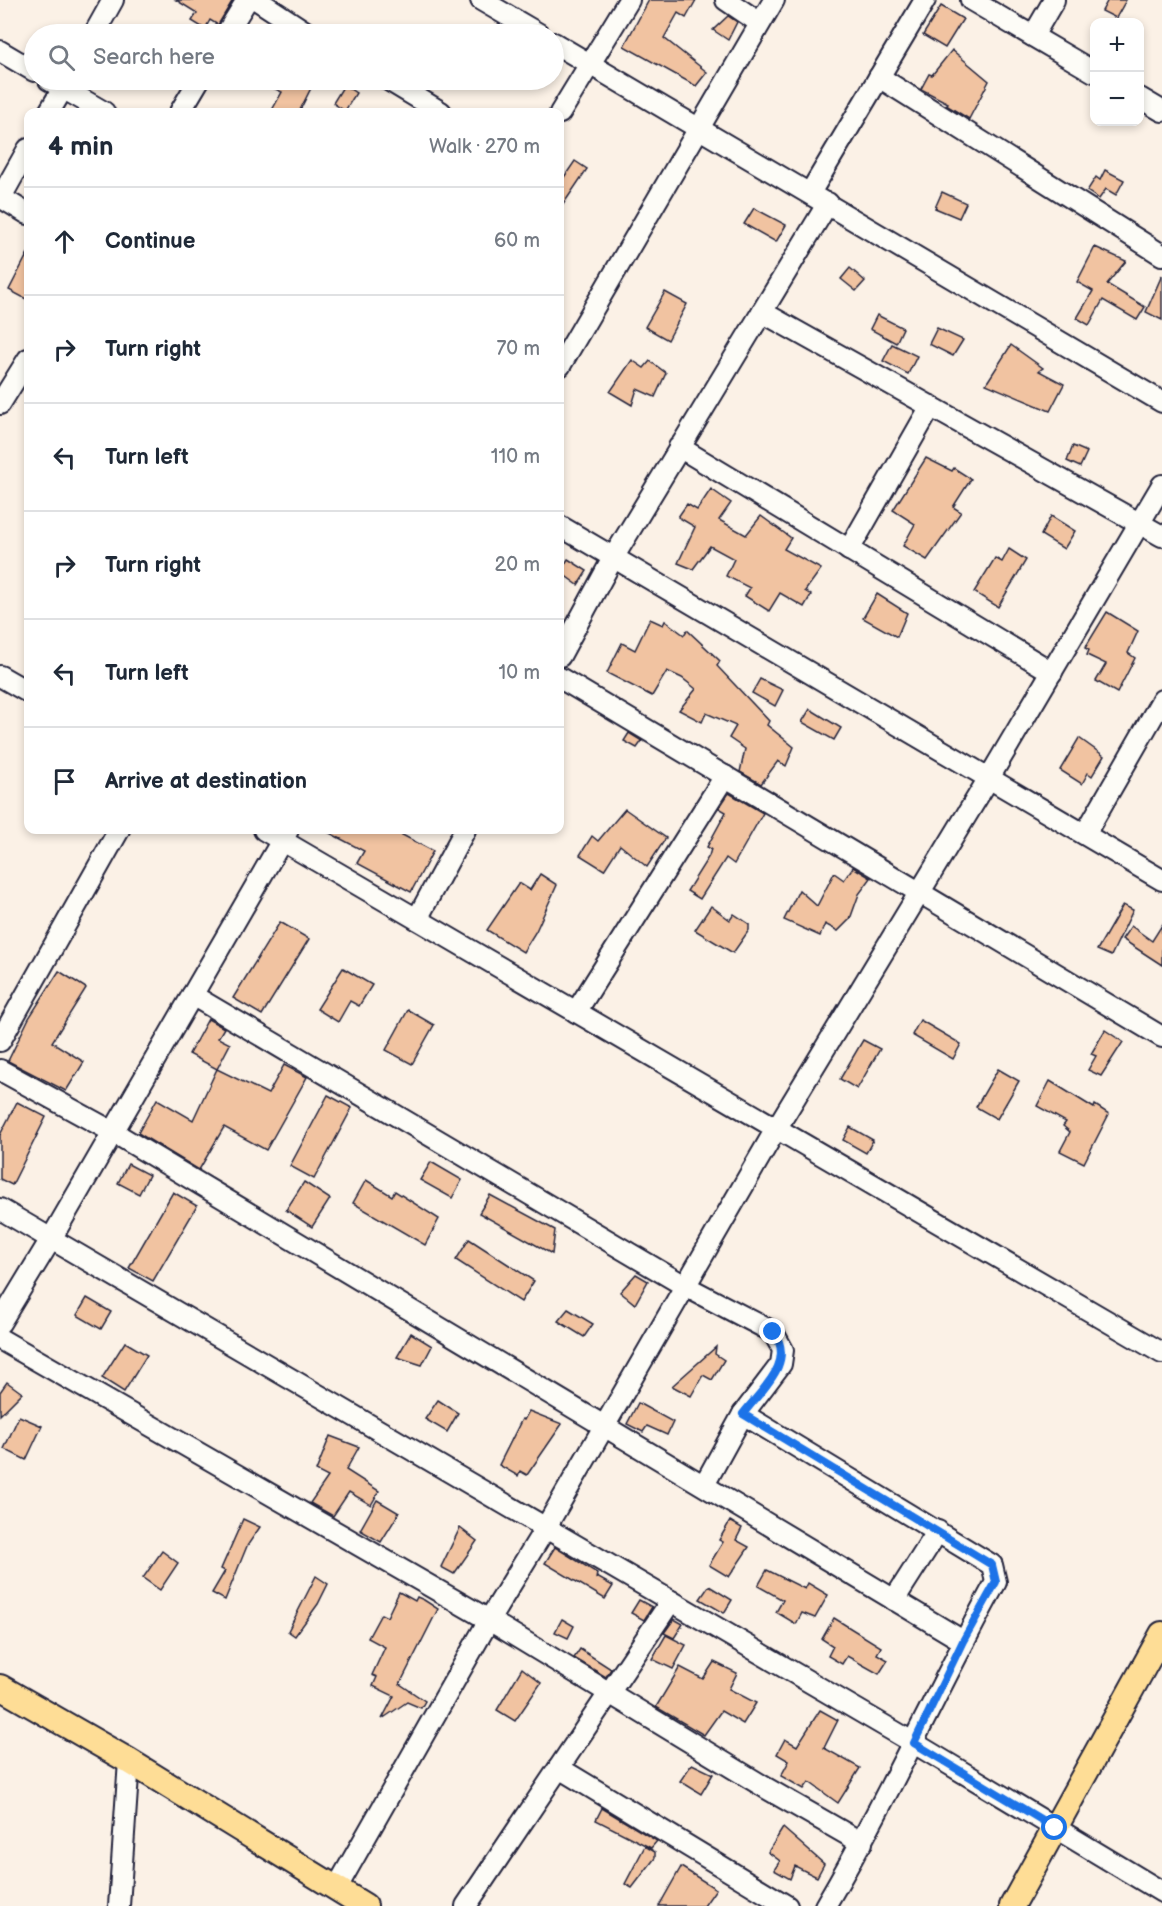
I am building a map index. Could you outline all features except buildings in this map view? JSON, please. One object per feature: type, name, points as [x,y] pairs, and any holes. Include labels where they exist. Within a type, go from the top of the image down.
[{"type":"main road","points":[[1012,1906],[1162,1634]]},
{"type":"main road","points":[[0,1687],[129,1761],[365,1906]]},
{"type":"street","points":[[99,24],[113,0]]},
{"type":"street","points":[[232,24],[247,0]]},
{"type":"street","points":[[257,0],[294,24]]},
{"type":"street","points":[[481,0],[522,24]]},
{"type":"street","points":[[563,108],[629,0]]},
{"type":"street","points":[[726,0],[760,23]]},
{"type":"street","points":[[564,359],[774,0]]},
{"type":"street","points":[[810,193],[925,0]]},
{"type":"street","points":[[971,0],[1090,69]]},
{"type":"street","points":[[1033,36],[1054,0]]},
{"type":"street","points":[[564,49],[1162,402]]},
{"type":"street","points":[[0,51],[24,65]]},
{"type":"street","points":[[879,77],[1162,254]]},
{"type":"street","points":[[50,108],[57,90]]},
{"type":"street","points":[[72,90],[99,108]]},
{"type":"street","points":[[182,108],[193,90]]},
{"type":"street","points":[[405,90],[434,108]]},
{"type":"street","points":[[1144,100],[1162,111]]},
{"type":"street","points":[[24,156],[0,198],[24,212]]},
{"type":"street","points":[[564,649],[613,558],[828,203]]},
{"type":"street","points":[[762,312],[1162,536]]},
{"type":"street","points":[[0,404],[24,365]]},
{"type":"street","points":[[849,550],[931,406]]},
{"type":"street","points":[[679,447],[1052,672]]},
{"type":"street","points":[[336,1889],[489,1620],[546,1527],[776,1129],[989,778],[1162,485]]},
{"type":"street","points":[[564,528],[1162,880]]},
{"type":"street","points":[[0,676],[24,690]]},
{"type":"street","points":[[564,680],[1162,1037]]},
{"type":"street","points":[[1084,834],[1154,730],[1162,700]]},
{"type":"street","points":[[576,1012],[725,776]]},
{"type":"street","points":[[0,1041],[7,1009],[116,834]]},
{"type":"street","points":[[417,919],[463,834]]},
{"type":"street","points":[[0,1323],[285,835],[417,919],[1162,1353]]},
{"type":"street","points":[[192,995],[685,1286],[773,1332],[783,1350],[781,1364],[743,1414],[704,1485]]},
{"type":"street","points":[[0,1070],[113,1132],[963,1641]]},
{"type":"street","points":[[0,1209],[914,1743],[1162,1892]]},
{"type":"street","points":[[0,1339],[489,1620],[766,1788],[862,1843]]},
{"type":"street","points":[[743,1414],[938,1531],[992,1565],[995,1572],[996,1582],[963,1641],[862,1843],[825,1906]]},
{"type":"street","points":[[894,1600],[938,1531]]},
{"type":"street","points":[[466,1906],[671,1601]]},
{"type":"street","points":[[119,1906],[129,1761]]},
{"type":"street","points":[[559,1768],[787,1906]]},
{"type":"route","points":[[773,1332],[783,1350],[781,1364],[743,1414],[938,1531],[992,1565],[995,1572],[996,1582],[963,1641],[914,1743],[1055,1828]]}]
